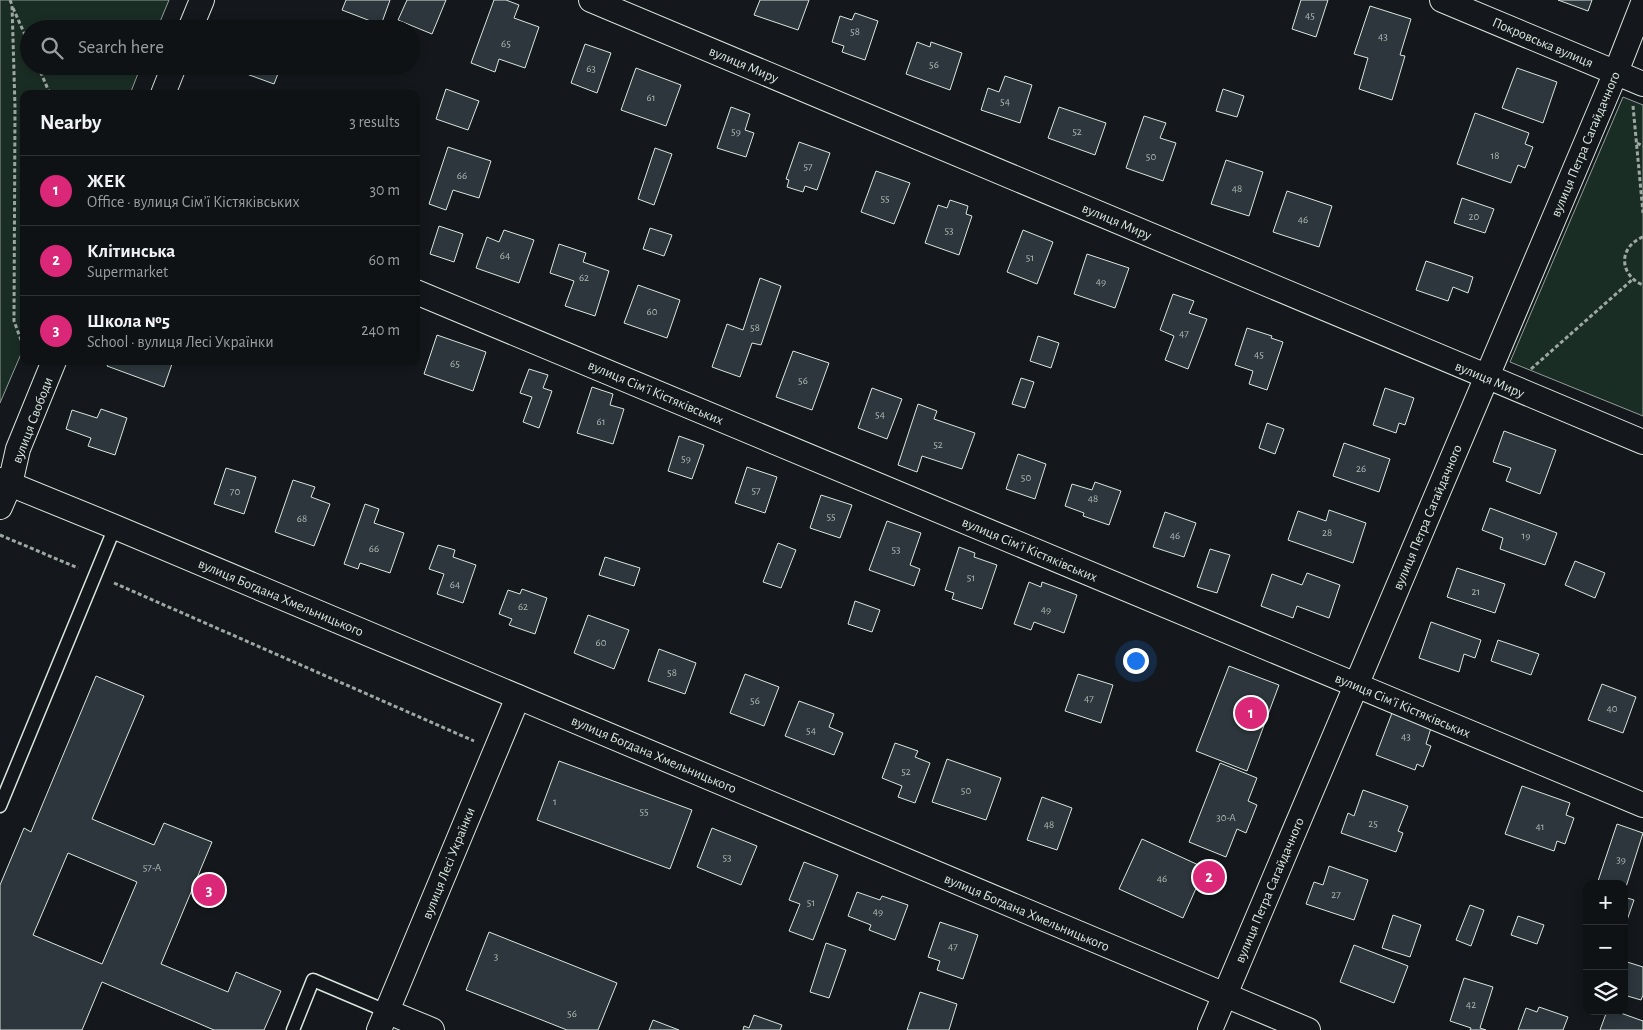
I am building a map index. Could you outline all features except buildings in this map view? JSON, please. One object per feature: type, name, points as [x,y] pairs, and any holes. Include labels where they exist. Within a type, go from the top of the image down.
[{"type":"street","points":[[194,20],[202,0]]},
{"type":"street","name":"вулиця Миру","points":[[591,0],[1643,442]]},
{"type":"street","name":"Покровська вулиця","points":[[1442,0],[1629,78]]},
{"type":"street","name":"вулиця Петра Сагайдачного","points":[[1210,1030],[1487,377],[1629,78],[1643,3]]},
{"type":"street","points":[[164,90],[170,75]]},
{"type":"street","name":"вулиця Сімʼї Кістяківських","points":[[420,294],[1643,805]]},
{"type":"street","name":"вулиця Свободи","points":[[0,507],[5,482],[52,365]]},
{"type":"street","name":"вулиця Богдана Хмельницького","points":[[5,482],[115,526],[1308,1030]]},
{"type":"street","name":"вулиця Лесі Українки","points":[[383,1021],[494,750],[518,697]]},
{"type":"street","points":[[383,1021],[432,1030]]},
{"type":"lane","points":[[0,806],[115,526]]},
{"type":"lane","points":[[293,1030],[313,980],[383,1021]]},
{"type":"path","points":[[10,0],[20,23]]},
{"type":"path","points":[[12,5],[15,107],[14,321],[20,337]]},
{"type":"path","points":[[42,75],[48,90]]},
{"type":"path","points":[[1629,78],[1643,213]]},
{"type":"path","points":[[1636,142],[1643,146]]},
{"type":"path","points":[[1643,237],[1629,247],[1624,262],[1626,270],[1633,279],[1643,285]]},
{"type":"path","points":[[1510,387],[1633,279]]},
{"type":"path","points":[[0,535],[494,750]]},
{"type":"green space","points":[[0,0],[169,0],[161,20],[20,20],[20,75],[137,75],[132,90],[20,90],[20,356],[0,403]]},
{"type":"green space","points":[[1623,97],[1643,105],[1643,416],[1510,362]]},
{"type":"place","name":"ЖЕК","points":[[1251,713]]},
{"type":"place","name":"Клітинська","points":[[1209,877]]},
{"type":"place","name":"Школа №5","points":[[209,890]]}]
